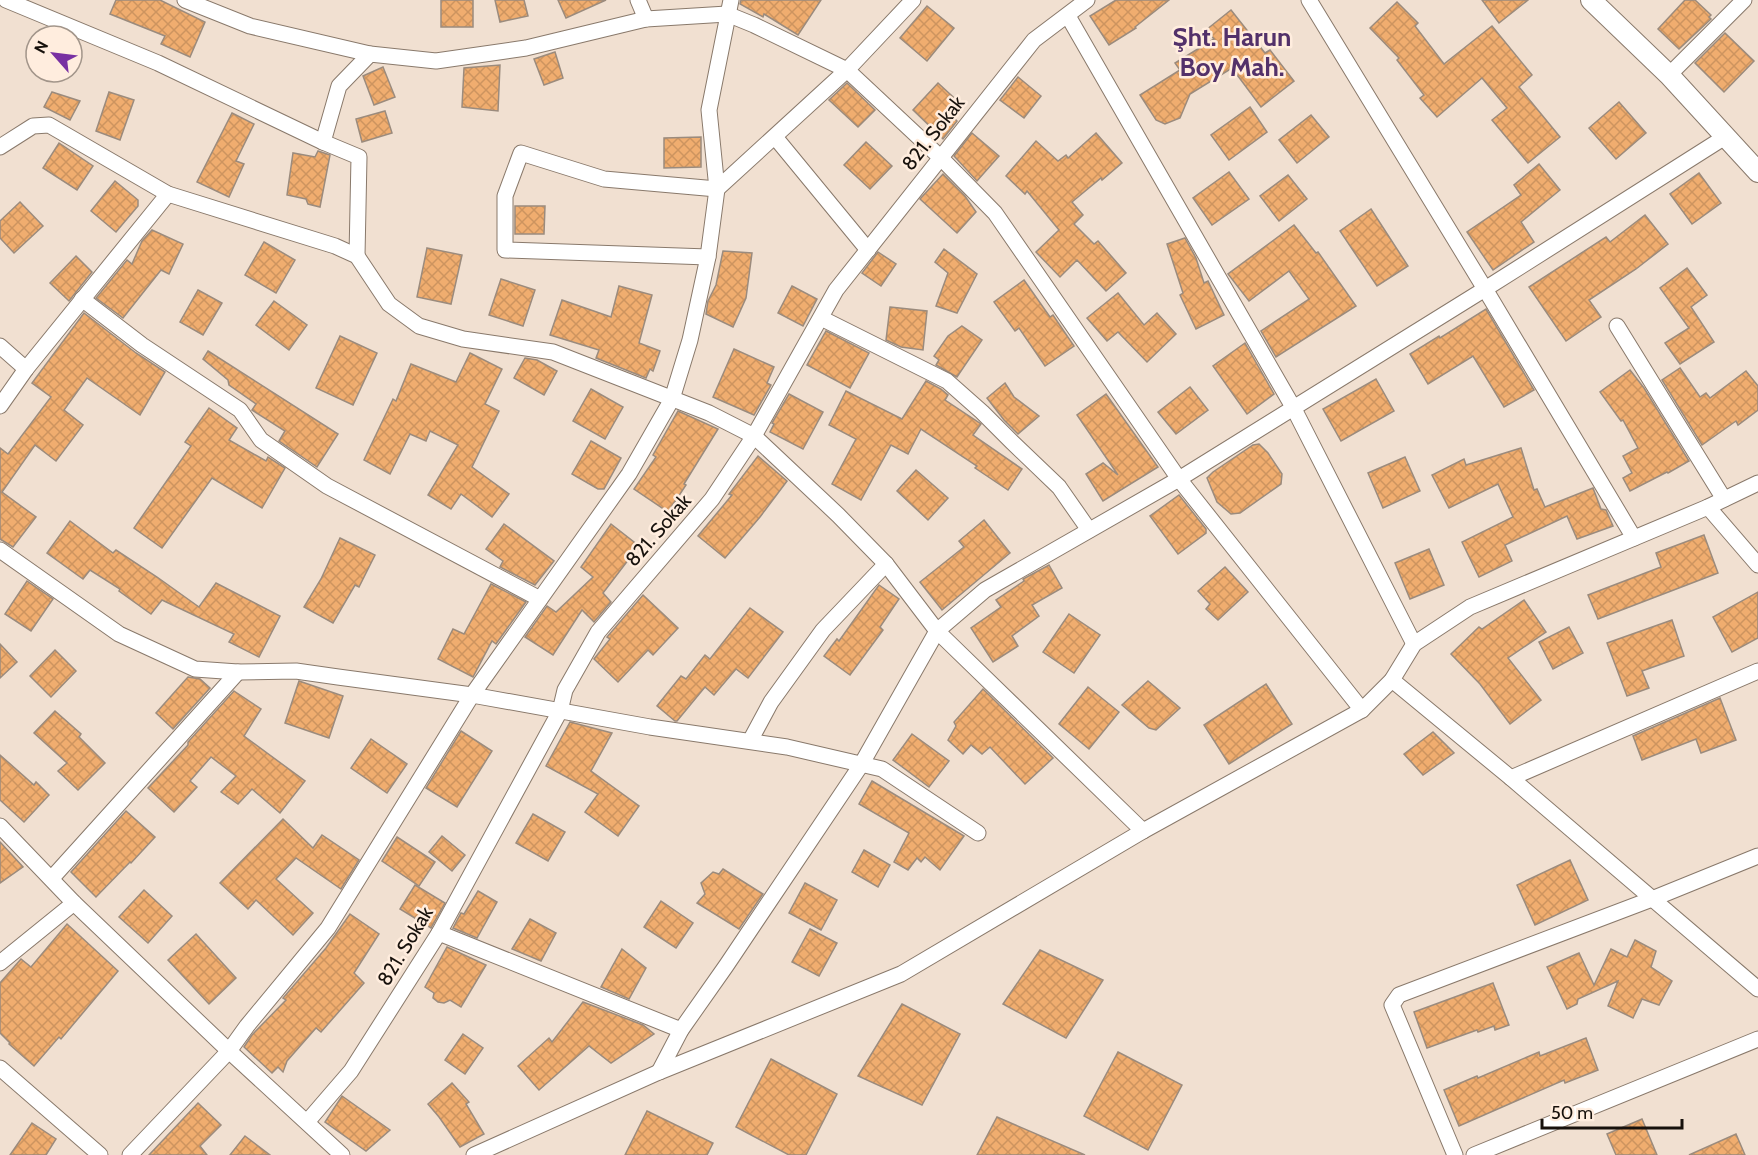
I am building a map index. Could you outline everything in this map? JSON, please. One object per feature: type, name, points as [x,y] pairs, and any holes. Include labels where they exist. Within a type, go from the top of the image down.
[{"type":"street","points":[[6,0],[158,63],[359,157],[357,256]]},
{"type":"street","points":[[185,0],[250,26],[370,54],[436,61],[526,48],[646,19],[729,7],[754,25],[847,70],[940,157],[995,213],[1179,479],[1362,710]]},
{"type":"street","points":[[638,0],[646,19]]},
{"type":"street","points":[[708,257],[505,250],[505,196],[521,153],[603,179],[717,189],[847,70],[913,0]]},
{"type":"street","name":"821. Sokak","points":[[307,1122],[351,1071],[439,933],[560,711],[565,690],[598,632],[712,499],[754,436],[836,290],[1034,40],[1087,0]]},
{"type":"street","points":[[1309,0],[1634,538]]},
{"type":"street","points":[[1591,0],[1669,75],[1758,172]]},
{"type":"street","points":[[1669,75],[1744,0]]},
{"type":"street","points":[[130,1155],[230,1051],[247,1026],[328,928],[472,694],[629,474],[672,399],[690,340],[708,257],[717,189],[709,110],[729,7]]},
{"type":"street","points":[[1068,16],[1293,407],[1414,644]]},
{"type":"street","points":[[323,142],[339,86],[370,54]]},
{"type":"street","points":[[0,147],[33,126],[49,125],[168,194],[335,246],[357,256],[389,304],[419,326],[463,339],[553,352],[709,413],[754,436],[886,564],[937,631],[1143,831]]},
{"type":"street","points":[[775,137],[868,250]]},
{"type":"street","points":[[659,1072],[681,1030],[861,765],[937,631],[985,590],[1179,479],[1725,137]]},
{"type":"street","points":[[0,406],[26,369],[168,194]]},
{"type":"street","points":[[82,299],[142,345],[240,410],[261,440],[327,486],[540,599]]},
{"type":"street","points":[[821,318],[947,381],[1059,487],[1089,530]]},
{"type":"street","points":[[1617,326],[1724,499]]},
{"type":"street","points":[[0,346],[26,369]]},
{"type":"street","points":[[474,1155],[659,1072],[901,974],[1143,831],[1362,710],[1392,680],[1414,644],[1470,608],[1708,507],[1758,483]]},
{"type":"street","points":[[1708,507],[1758,565]]},
{"type":"street","points":[[0,550],[119,634],[195,669],[238,672],[296,671],[472,694],[650,727],[787,747],[882,769],[978,833]]},
{"type":"street","points":[[750,741],[771,702],[824,630],[886,564]]},
{"type":"street","points":[[1511,778],[1758,670]]},
{"type":"street","points":[[52,878],[238,672]]},
{"type":"street","points":[[1392,680],[1511,778],[1758,989]]},
{"type":"street","points":[[0,826],[74,903],[342,1155]]},
{"type":"street","points":[[1455,1155],[1392,1005],[1400,995],[1758,856]]},
{"type":"street","points":[[0,963],[74,903]]},
{"type":"street","points":[[439,933],[681,1030]]},
{"type":"street","points":[[1474,1155],[1758,1039]]},
{"type":"street","points":[[0,1068],[100,1155]]},
{"type":"building","points":[[116,0],[160,0],[205,22],[190,57],[161,44],[165,36],[110,14]]},
{"type":"building","points":[[441,0],[473,0],[473,27],[441,27]]},
{"type":"building","points":[[495,0],[524,0],[528,16],[500,22]]},
{"type":"building","points":[[558,0],[606,0],[566,18]]},
{"type":"building","points":[[741,0],[821,0],[798,35],[764,14],[763,17],[740,4]]},
{"type":"building","points":[[1116,0],[1169,0],[1136,28],[1109,45],[1090,16]]},
{"type":"building","points":[[1482,0],[1528,0],[1499,23]]},
{"type":"building","points":[[1685,0],[1695,0],[1711,15],[1709,17],[1711,19],[1679,49],[1658,29]]},
{"type":"building","points":[[1397,2],[1418,23],[1415,26],[1444,64],[1492,26],[1532,75],[1519,87],[1560,137],[1528,163],[1492,120],[1507,108],[1482,78],[1437,117],[1420,98],[1424,95],[1397,60],[1399,58],[1370,28]]},
{"type":"building","points":[[927,6],[954,28],[927,61],[900,38]]},
{"type":"building","points":[[1231,10],[1265,53],[1270,50],[1294,81],[1261,107],[1232,68],[1190,94],[1180,118],[1165,124],[1156,120],[1140,95],[1180,70],[1175,63],[1214,39],[1206,30]]},
{"type":"building","points":[[1725,33],[1754,61],[1724,92],[1695,63]]},
{"type":"building","points":[[555,52],[563,78],[544,85],[534,59]]},
{"type":"building","points":[[500,65],[498,111],[462,107],[464,68]]},
{"type":"building","points":[[383,67],[395,97],[374,105],[363,76]]},
{"type":"building","points":[[1018,77],[1041,96],[1024,118],[1000,100]]},
{"type":"building","points":[[847,83],[875,110],[858,127],[829,100]]},
{"type":"building","points":[[938,83],[963,106],[953,117],[957,121],[943,139],[913,110]]},
{"type":"building","points":[[52,92],[80,101],[70,120],[44,107]]},
{"type":"building","points":[[109,92],[134,100],[120,140],[96,131]]},
{"type":"building","points":[[1619,102],[1646,133],[1616,159],[1589,128]]},
{"type":"building","points":[[1250,107],[1267,132],[1229,160],[1211,135]]},
{"type":"building","points":[[385,111],[392,133],[362,142],[356,119]]},
{"type":"building","points":[[232,113],[254,124],[236,161],[244,164],[229,197],[197,182]]},
{"type":"building","points":[[1311,115],[1329,137],[1297,163],[1279,140]]},
{"type":"building","points":[[972,133],[999,156],[977,181],[954,156]]},
{"type":"building","points":[[1096,133],[1122,163],[1072,202],[1083,215],[1074,224],[1094,244],[1098,241],[1126,273],[1106,291],[1077,260],[1060,277],[1036,252],[1059,230],[1027,191],[1025,194],[1006,176],[1036,141],[1058,161],[1066,155],[1068,158]]},
{"type":"building","points":[[701,137],[701,167],[664,168],[664,138]]},
{"type":"building","points":[[866,142],[892,166],[870,189],[844,165]]},
{"type":"building","points":[[59,143],[93,166],[77,190],[43,168]]},
{"type":"building","points":[[318,151],[330,155],[320,207],[308,204],[306,199],[287,195],[293,153],[315,157]]},
{"type":"building","points":[[1539,164],[1560,190],[1521,222],[1534,242],[1493,270],[1467,232],[1521,195],[1514,185]]},
{"type":"building","points":[[1229,172],[1249,199],[1212,225],[1193,198]]},
{"type":"building","points":[[1699,173],[1721,203],[1692,224],[1670,194]]},
{"type":"building","points":[[943,174],[965,196],[976,212],[957,233],[920,199]]},
{"type":"building","points":[[1288,175],[1307,199],[1279,221],[1260,196]]},
{"type":"building","points":[[115,181],[138,200],[138,206],[116,232],[91,211]]},
{"type":"building","points":[[20,202],[43,226],[14,253],[0,238],[0,221]]},
{"type":"building","points":[[515,206],[545,206],[544,234],[515,234]]},
{"type":"building","points":[[1371,209],[1408,266],[1377,286],[1340,231]]},
{"type":"building","points":[[1645,215],[1668,244],[1636,269],[1589,300],[1601,317],[1566,341],[1529,287],[1606,237],[1610,242]]},
{"type":"building","points":[[1294,225],[1316,253],[1318,252],[1356,306],[1276,357],[1261,331],[1309,299],[1289,271],[1249,301],[1228,274]]},
{"type":"building","points":[[152,230],[183,244],[169,274],[161,270],[123,318],[96,298],[127,260],[132,264],[142,241]]},
{"type":"building","points":[[1185,238],[1196,258],[1204,283],[1208,281],[1224,315],[1196,329],[1180,295],[1183,293],[1167,244]]},
{"type":"building","points":[[264,242],[295,260],[276,293],[245,275]]},
{"type":"building","points":[[427,248],[462,255],[451,304],[417,297]]},
{"type":"building","points":[[944,249],[977,274],[957,313],[936,306],[948,273],[935,262]]},
{"type":"building","points":[[723,251],[752,253],[746,298],[733,327],[706,314],[708,301],[716,285]]},
{"type":"building","points":[[878,252],[896,264],[881,286],[862,273]]},
{"type":"building","points":[[76,256],[92,272],[69,301],[50,283]]},
{"type":"building","points":[[1687,268],[1707,295],[1691,307],[1714,342],[1680,364],[1665,343],[1689,328],[1660,288]]},
{"type":"building","points":[[501,279],[535,290],[523,326],[489,315]]},
{"type":"building","points":[[1024,280],[1050,317],[1053,315],[1074,346],[1045,366],[1019,328],[1015,331],[994,302]]},
{"type":"building","points":[[619,286],[652,295],[639,343],[660,351],[653,371],[650,369],[646,378],[596,358],[599,350],[550,335],[562,300],[611,317]]},
{"type":"building","points":[[792,286],[817,299],[803,326],[778,313]]},
{"type":"building","points":[[198,290],[222,303],[203,335],[180,322]]},
{"type":"building","points":[[1118,293],[1144,325],[1157,313],[1176,334],[1147,362],[1118,332],[1107,341],[1087,318]]},
{"type":"building","points":[[274,301],[307,325],[289,350],[256,325]]},
{"type":"building","points":[[890,307],[927,311],[923,350],[901,347],[886,340]]},
{"type":"building","points":[[1486,309],[1534,390],[1504,407],[1473,356],[1428,384],[1410,354]]},
{"type":"building","points":[[84,313],[165,372],[140,415],[87,378],[64,410],[83,425],[56,461],[35,445],[2,492],[36,517],[13,547],[0,539],[0,448],[8,454],[51,397],[32,383]]},
{"type":"building","points":[[962,326],[982,340],[957,377],[936,365],[939,360],[934,356],[948,336]]},
{"type":"building","points":[[826,331],[869,353],[850,388],[807,365]]},
{"type":"building","points":[[340,336],[377,353],[353,405],[316,388]]},
{"type":"building","points":[[1245,343],[1274,394],[1247,414],[1213,366]]},
{"type":"building","points":[[734,349],[774,367],[767,383],[771,385],[754,415],[713,397]]},
{"type":"building","points":[[208,351],[338,434],[317,467],[279,441],[285,431],[252,410],[256,404],[229,385],[228,380],[203,359]]},
{"type":"building","points":[[470,353],[502,369],[485,404],[499,411],[472,467],[509,494],[492,517],[461,494],[451,509],[428,495],[458,445],[430,431],[426,441],[410,434],[390,474],[364,460],[393,399],[396,401],[411,364],[456,382]]},
{"type":"building","points":[[525,358],[537,360],[557,371],[544,395],[514,378]]},
{"type":"building","points":[[1680,368],[1700,397],[1706,393],[1710,398],[1746,371],[1758,386],[1758,410],[1738,425],[1736,421],[1702,445],[1662,380]]},
{"type":"building","points":[[1630,370],[1644,388],[1689,461],[1630,491],[1623,478],[1632,473],[1623,456],[1638,448],[1623,420],[1621,421],[1600,392]]},
{"type":"building","points":[[1376,379],[1394,411],[1341,441],[1323,409]]},
{"type":"building","points":[[926,381],[948,395],[945,400],[981,424],[973,435],[1022,469],[1008,490],[975,468],[977,466],[921,429],[908,454],[891,445],[861,500],[832,484],[856,439],[829,425],[846,391],[902,419]]},
{"type":"building","points":[[1005,383],[1014,397],[1039,416],[1018,434],[987,398]]},
{"type":"building","points":[[1190,387],[1208,410],[1176,434],[1158,412]]},
{"type":"building","points":[[591,389],[623,407],[605,439],[573,421]]},
{"type":"building","points":[[789,394],[823,412],[803,449],[770,432],[774,424],[772,423]]},
{"type":"building","points":[[1106,394],[1158,467],[1103,501],[1086,474],[1103,463],[1118,475],[1077,415]]},
{"type":"building","points":[[209,408],[237,428],[229,440],[266,461],[268,457],[285,468],[262,508],[212,478],[162,548],[134,528],[191,446],[185,442]]},
{"type":"building","points":[[678,411],[718,429],[668,512],[634,489],[656,457],[653,455]]},
{"type":"building","points":[[591,441],[621,458],[604,489],[598,489],[572,474]]},
{"type":"building","points":[[1259,444],[1282,474],[1281,484],[1240,513],[1231,514],[1217,502],[1207,478],[1253,445]]},
{"type":"building","points":[[1521,448],[1534,490],[1537,489],[1545,507],[1593,488],[1601,509],[1606,510],[1613,526],[1577,539],[1567,516],[1505,545],[1512,561],[1479,577],[1462,542],[1513,517],[1498,484],[1449,508],[1432,475],[1464,459],[1466,465]]},
{"type":"building","points":[[758,456],[787,481],[725,558],[698,536],[732,495],[729,494]]},
{"type":"building","points":[[1405,457],[1420,491],[1383,508],[1368,473]]},
{"type":"building","points":[[916,470],[948,498],[928,520],[897,491]]},
{"type":"building","points":[[1179,495],[1206,529],[1206,533],[1178,554],[1150,516]]},
{"type":"building","points":[[984,520],[1010,553],[942,610],[920,582],[964,547],[959,541]]},
{"type":"building","points":[[70,521],[113,553],[116,550],[199,607],[216,583],[280,616],[259,657],[229,642],[234,634],[162,600],[151,614],[119,591],[120,589],[90,570],[83,579],[47,553]]},
{"type":"building","points":[[504,524],[554,561],[535,585],[500,567],[503,561],[486,549]]},
{"type":"building","points":[[611,524],[639,546],[603,593],[611,602],[594,622],[582,610],[553,655],[525,637],[547,606],[556,612],[593,577],[581,567]]},
{"type":"building","points":[[1704,535],[1718,573],[1598,619],[1588,595],[1661,567],[1656,553]]},
{"type":"building","points":[[340,538],[375,555],[359,587],[355,585],[333,623],[304,607],[321,579]]},
{"type":"building","points":[[1429,549],[1444,585],[1410,599],[1395,563]]},
{"type":"building","points":[[1049,565],[1062,588],[1032,605],[1039,616],[1012,636],[1018,646],[993,662],[971,628],[1001,607],[996,600],[1024,581],[1023,579]]},
{"type":"building","points":[[1225,567],[1248,592],[1218,620],[1206,609],[1210,604],[1198,591]]},
{"type":"building","points":[[27,581],[53,599],[31,631],[5,614]]},
{"type":"building","points":[[491,584],[526,602],[496,644],[492,641],[473,677],[438,659],[453,629],[464,634]]},
{"type":"building","points":[[879,585],[899,599],[880,627],[883,630],[850,675],[824,656],[837,639],[839,641]]},
{"type":"building","points":[[1758,592],[1758,638],[1732,652],[1713,617]]},
{"type":"building","points":[[643,595],[678,628],[653,655],[648,650],[618,682],[594,659],[610,639],[607,637]]},
{"type":"building","points":[[1524,600],[1546,632],[1508,658],[1541,700],[1510,724],[1480,684],[1451,654],[1479,627],[1482,629]]},
{"type":"building","points":[[750,608],[783,632],[748,678],[736,669],[714,695],[705,687],[675,721],[657,706],[681,676],[686,679],[705,655],[710,659]]},
{"type":"building","points":[[1069,614],[1100,635],[1074,673],[1043,652]]},
{"type":"building","points":[[1672,620],[1684,656],[1642,671],[1649,688],[1627,696],[1607,643]]},
{"type":"building","points":[[1569,627],[1583,653],[1553,669],[1539,642]]},
{"type":"building","points":[[0,644],[17,662],[0,678]]},
{"type":"building","points":[[55,650],[76,671],[51,697],[30,676]]},
{"type":"building","points":[[188,677],[200,679],[210,688],[173,729],[156,713]]},
{"type":"building","points":[[299,681],[343,696],[329,738],[285,723]]},
{"type":"building","points":[[1148,681],[1180,708],[1156,730],[1149,728],[1122,705]]},
{"type":"building","points":[[1266,684],[1292,724],[1229,764],[1204,725]]},
{"type":"building","points":[[1088,687],[1119,712],[1089,749],[1059,724]]},
{"type":"building","points":[[983,689],[1053,758],[1025,784],[990,747],[982,754],[971,745],[963,754],[948,740],[956,726],[954,722]]},
{"type":"building","points":[[234,691],[261,709],[244,736],[305,781],[280,813],[252,789],[238,804],[221,792],[236,776],[211,757],[190,781],[197,787],[174,812],[148,788]]},
{"type":"building","points":[[1720,698],[1736,740],[1701,753],[1696,739],[1642,760],[1633,736]]},
{"type":"building","points":[[55,711],[81,734],[79,737],[105,763],[78,790],[58,771],[67,763],[34,733]]},
{"type":"building","points":[[570,722],[612,733],[591,771],[639,806],[618,836],[585,812],[598,794],[546,766]]},
{"type":"building","points":[[461,731],[492,751],[457,807],[426,788]]},
{"type":"building","points":[[1433,732],[1454,753],[1423,775],[1404,754]]},
{"type":"building","points":[[912,734],[949,761],[929,787],[893,760]]},
{"type":"building","points":[[371,739],[407,764],[387,793],[351,768]]},
{"type":"building","points":[[0,755],[34,785],[36,782],[49,795],[24,822],[0,800]]},
{"type":"building","points":[[872,781],[964,836],[940,870],[925,857],[921,862],[917,858],[908,870],[894,862],[909,833],[859,804]]},
{"type":"building","points":[[126,811],[155,837],[96,897],[71,872]]},
{"type":"building","points":[[533,814],[565,832],[548,861],[516,843]]},
{"type":"building","points":[[283,819],[313,848],[322,835],[359,860],[341,889],[296,858],[276,879],[313,913],[293,935],[256,900],[248,909],[220,883]]},
{"type":"building","points":[[442,836],[465,855],[452,871],[429,852]]},
{"type":"building","points":[[397,837],[435,862],[419,886],[382,861]]},
{"type":"building","points":[[0,842],[23,867],[0,883]]},
{"type":"building","points":[[864,850],[890,865],[878,887],[852,872]]},
{"type":"building","points":[[1570,860],[1588,900],[1535,925],[1517,885]]},
{"type":"building","points":[[723,869],[763,894],[739,929],[697,903],[705,894],[701,883],[713,872],[719,874]]},
{"type":"building","points":[[805,883],[837,900],[821,930],[789,913]]},
{"type":"building","points":[[415,885],[445,903],[431,928],[400,909]]},
{"type":"building","points":[[144,890],[172,916],[148,943],[119,917]]},
{"type":"building","points":[[478,891],[497,902],[477,938],[453,928]]},
{"type":"building","points":[[661,901],[693,923],[676,948],[644,927]]},
{"type":"building","points":[[350,914],[379,934],[354,973],[364,983],[321,1032],[316,1028],[287,1061],[283,1072],[278,1067],[272,1073],[244,1047],[252,1035],[286,1000],[283,998],[326,948]]},
{"type":"building","points":[[530,919],[556,933],[541,961],[512,949]]},
{"type":"building","points":[[67,924],[118,971],[61,1039],[59,1037],[34,1066],[0,1033],[0,983],[21,959],[31,967]]},
{"type":"building","points":[[810,929],[837,943],[819,976],[792,962]]},
{"type":"building","points":[[196,934],[236,978],[209,1004],[168,960]]},
{"type":"building","points":[[1635,940],[1656,951],[1651,967],[1672,981],[1659,1005],[1642,999],[1633,1018],[1608,1006],[1618,981],[1578,999],[1577,1004],[1567,1009],[1547,967],[1579,953],[1594,985],[1611,949],[1627,957]]},
{"type":"building","points":[[447,947],[486,965],[461,1007],[450,1000],[444,1003],[438,1002],[433,998],[434,993],[425,987]]},
{"type":"building","points":[[622,949],[646,968],[629,999],[601,987]]},
{"type":"building","points":[[1040,950],[1103,980],[1066,1038],[1003,1004]]},
{"type":"building","points":[[1493,983],[1509,1025],[1495,1030],[1494,1026],[1478,1032],[1477,1030],[1427,1048],[1414,1012]]},
{"type":"building","points":[[583,1002],[643,1025],[654,1034],[611,1063],[589,1046],[539,1090],[518,1066],[549,1038],[552,1042]]},
{"type":"building","points":[[902,1004],[960,1034],[922,1105],[858,1076]]},
{"type":"building","points":[[463,1034],[483,1048],[465,1074],[445,1060]]},
{"type":"building","points":[[1586,1038],[1598,1070],[1565,1083],[1564,1080],[1459,1126],[1444,1090],[1539,1052],[1540,1056]]},
{"type":"building","points":[[1118,1052],[1182,1085],[1148,1150],[1084,1116]]},
{"type":"building","points":[[771,1059],[837,1094],[806,1155],[789,1155],[736,1127]]},
{"type":"building","points":[[452,1083],[469,1102],[466,1104],[484,1134],[460,1147],[428,1104]]},
{"type":"building","points":[[342,1096],[390,1130],[366,1151],[325,1122]]},
{"type":"building","points":[[198,1103],[221,1125],[200,1146],[207,1155],[149,1155]]},
{"type":"building","points":[[647,1111],[713,1143],[707,1155],[625,1155]]},
{"type":"building","points":[[997,1117],[1085,1155],[977,1155]]},
{"type":"building","points":[[1642,1119],[1657,1155],[1616,1155],[1607,1134]]},
{"type":"building","points":[[32,1123],[56,1139],[46,1155],[10,1155]]},
{"type":"building","points":[[1736,1134],[1745,1155],[1689,1155]]},
{"type":"building","points":[[245,1136],[270,1155],[230,1155]]},
{"type":"district","name":"Şht. Harun Boy Mah.","points":[[1232,52]]}]
